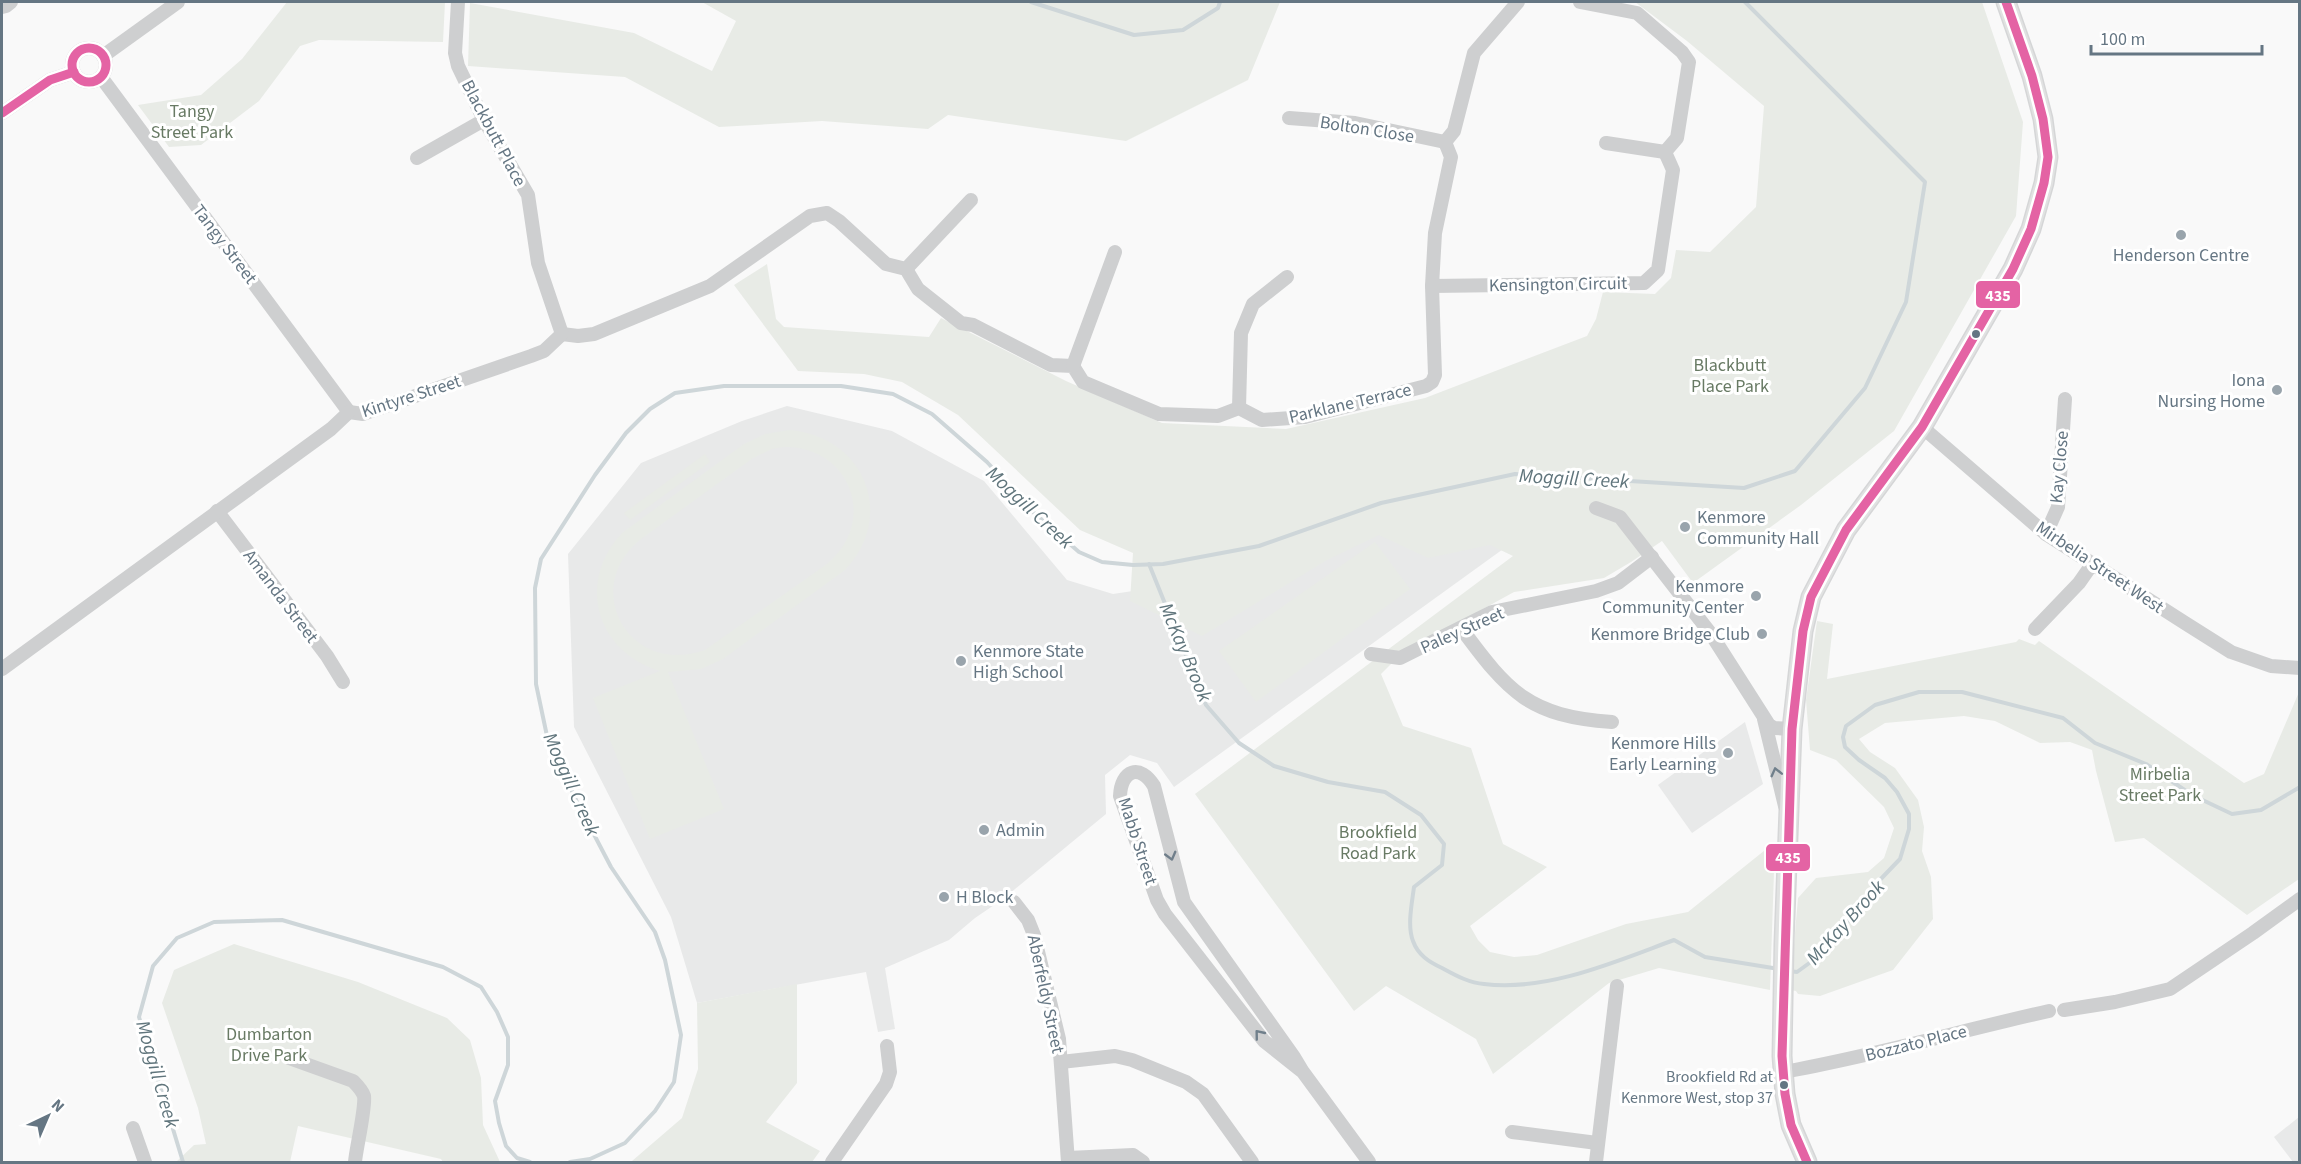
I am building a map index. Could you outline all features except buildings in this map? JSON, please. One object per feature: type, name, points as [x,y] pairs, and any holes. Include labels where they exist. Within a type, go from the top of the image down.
[{"type":"main road","points":[[1807,1162],[1791,1125],[1783,1072],[1783,972],[1792,729],[1803,631],[1811,597],[1846,530],[1922,426],[2013,269],[2031,230],[2044,183],[2048,157],[2043,119],[2032,76],[2006,2]]},
{"type":"street","points":[[2,7],[11,2]]},
{"type":"street","points":[[103,56],[178,2]]},
{"type":"street","name":"Blackbutt Place","points":[[458,2],[455,53],[458,66],[484,120],[528,195],[538,262],[562,334]]},
{"type":"street","points":[[1432,286],[1435,233],[1451,157],[1445,142],[1454,131],[1474,53],[1518,2]]},
{"type":"street","points":[[1580,2],[1637,13],[1682,52],[1689,62],[1677,138],[1665,152],[1605,143]]},
{"type":"street","points":[[83,50],[94,50],[103,56],[106,67],[97,80],[86,82],[74,72],[72,67],[75,56],[83,50]]},
{"type":"street","points":[[2,113],[50,80],[74,72]]},
{"type":"street","name":"Tangy Street","points":[[101,77],[349,412]]},
{"type":"street","name":"Bolton Close","points":[[1289,118],[1355,123],[1445,142]]},
{"type":"street","points":[[417,158],[484,120]]},
{"type":"street","name":"Kensington Circuit","points":[[1432,286],[1644,283],[1658,270],[1672,170],[1665,152]]},
{"type":"street","points":[[906,269],[971,200]]},
{"type":"street","points":[[562,334],[578,336],[594,334],[710,286],[810,216],[827,213],[886,264],[906,269],[918,288],[961,323],[973,325],[1051,365],[1073,366]]},
{"type":"street","points":[[1073,366],[1115,252]]},
{"type":"street","points":[[1073,366],[1083,382],[1159,414],[1218,416],[1239,408],[1241,333],[1253,304],[1287,277]]},
{"type":"street","name":"Parklane Terrace","points":[[1239,408],[1262,420],[1305,417],[1426,386],[1432,382],[1435,375],[1432,286]]},
{"type":"street","name":"Kintyre Street","points":[[2,669],[331,429],[349,412],[363,414],[531,356],[544,351],[562,334]]},
{"type":"street","name":"Kay Close","points":[[2046,534],[2058,507],[2065,399]]},
{"type":"street","name":"Mirbelia Street West","points":[[1922,426],[2046,534],[2231,652],[2271,666],[2300,668]]},
{"type":"street","points":[[1596,508],[1620,517],[1652,557],[1711,634],[1764,719],[1774,728],[1792,729]]},
{"type":"street","name":"Amanda Street","points":[[217,511],[327,656],[343,682]]},
{"type":"street","name":"Paley Street","points":[[1371,654],[1400,658],[1491,612],[1596,591],[1618,583],[1652,557]]},
{"type":"street","points":[[2035,629],[2079,583],[2092,563]]},
{"type":"street","points":[[1461,628],[1502,680],[1528,701],[1552,712],[1578,719],[1612,722]]},
{"type":"street","points":[[1764,719],[1790,826]]},
{"type":"street","name":"Mabb Street","points":[[1303,1072],[1264,1041],[1165,914],[1157,900],[1120,796],[1121,784],[1126,776],[1133,772],[1142,772],[1149,777],[1154,786],[1184,902],[1369,1162]]},
{"type":"street","points":[[2064,1010],[2115,1002],[2170,988],[2300,899]]},
{"type":"street","name":"Aberfeldy Street","points":[[1014,902],[1028,920],[1034,935],[1059,1039],[1068,1160]]},
{"type":"street","points":[[1596,1162],[1617,986]]},
{"type":"street","name":"Bozzato Place","points":[[1783,1072],[1843,1061],[2049,1011]]},
{"type":"street","points":[[832,1162],[886,1084],[890,1072],[887,1046]]},
{"type":"street","points":[[1061,1062],[1114,1056],[1132,1060],[1186,1082],[1203,1094],[1252,1162]]},
{"type":"street","points":[[289,1058],[353,1081],[360,1088],[364,1097],[364,1110],[355,1162]]},
{"type":"street","points":[[133,1128],[145,1162]]},
{"type":"street","points":[[1512,1132],[1597,1143]]},
{"type":"street","points":[[1068,1160],[1133,1155],[1143,1162]]},
{"type":"shaded area","name":"Kenmore State High School","points":[[787,406],[892,431],[984,481],[1067,580],[1113,594],[1251,573],[1389,515],[1549,516],[1174,787],[1157,763],[1130,755],[1105,775],[1106,814],[1003,899],[949,940],[885,968],[895,1029],[878,1032],[866,972],[697,1003],[671,917],[574,727],[568,554],[641,463],[742,421]]},
{"type":"shaded area","name":"Kenmore Hills Early Learning","points":[[1745,722],[1763,784],[1692,833],[1658,785]]},
{"type":"shaded area","points":[[2299,1117],[2299,1162],[2293,1162],[2274,1137]]},
{"type":"green space","name":"Tangy Street Park","points":[[287,2],[445,2],[443,42],[319,40],[300,46],[259,101],[201,145],[169,147],[138,105],[201,95],[242,59]]},
{"type":"green space","points":[[702,2],[1280,2],[1248,80],[1126,141],[948,115],[928,129],[822,121],[719,127],[625,77],[468,66],[470,3],[634,33],[712,71],[736,21]]},
{"type":"green space","points":[[1635,2],[1982,2],[2023,122],[2016,216],[1894,431],[1801,505],[1693,583],[1662,541],[1604,578],[1514,592],[1401,654],[1381,674],[1403,726],[1471,748],[1503,844],[1547,867],[1470,926],[1478,940],[1490,952],[1514,957],[1537,955],[1626,924],[1688,912],[1775,842],[1770,990],[1659,968],[1609,983],[1493,1074],[1476,1039],[1386,986],[1354,1011],[1195,794],[1513,556],[1490,545],[1428,558],[1379,535],[1327,560],[1202,636],[1130,601],[1133,553],[1080,530],[958,415],[902,382],[864,374],[798,371],[734,285],[767,264],[776,319],[784,327],[929,337],[941,318],[1066,381],[1162,423],[1286,429],[1425,398],[1587,336],[1596,319],[1603,292],[1655,294],[1671,278],[1676,250],[1710,252],[1756,207],[1764,106],[1687,41]]},
{"type":"green space","points":[[789,430],[815,435],[837,447],[853,462],[865,482],[870,503],[869,526],[861,548],[845,570],[723,659],[701,669],[668,672],[724,809],[650,839],[593,698],[660,671],[638,662],[621,648],[608,632],[600,613],[597,593],[600,573],[608,552],[622,533],[744,444],[765,434]],"holes":[[[783,447],[806,450],[825,458],[840,472],[850,489],[854,508],[851,527],[843,547],[827,564],[705,650],[678,655],[655,651],[635,640],[622,623],[614,603],[614,581],[623,559],[641,539],[753,458],[772,449]]]},
{"type":"green space","points":[[705,454],[710,462],[630,520],[624,513]]},
{"type":"green space","points":[[1375,542],[1410,589],[1256,702],[1219,651]]},
{"type":"green space","name":"Mirbelia Street Park","points":[[1817,621],[1833,624],[1827,679],[2016,642],[2019,639],[2035,645],[2039,641],[2244,783],[2264,774],[2299,692],[2299,879],[2247,915],[2144,838],[2115,842],[2092,750],[2070,742],[2040,743],[1995,721],[1964,716],[1885,723],[1859,739],[1870,752],[1895,768],[1918,800],[1924,827],[1922,851],[1931,877],[1933,919],[1893,970],[1820,996],[1798,994],[1790,990],[1798,898],[1816,878],[1868,872],[1884,858],[1894,828],[1884,807],[1836,760],[1810,750],[1806,700]]},
{"type":"green space","name":"Dumbarton Drive Park","points":[[234,944],[358,982],[447,1018],[470,1040],[481,1078],[483,1125],[500,1162],[443,1162],[441,1159],[298,1126],[290,1162],[176,1162],[194,1145],[206,1144],[198,1108],[162,1003],[174,970]]},
{"type":"green space","points":[[797,984],[797,1083],[766,1122],[820,1151],[812,1162],[625,1162],[632,1161],[682,1118],[698,1069],[697,1003]]},
{"type":"waterway","name":"Moggill Creek","points":[[1031,2],[1134,35],[1183,30],[1218,8],[1220,2]]},
{"type":"waterway","name":"Moggill Creek","points":[[570,1162],[590,1159],[625,1143],[655,1111],[674,1082],[681,1035],[665,960],[655,932],[611,867],[577,802],[547,736],[536,684],[535,588],[541,559],[595,475],[626,433],[650,409],[675,393],[724,386],[841,386],[893,394],[932,414],[987,462],[1033,512],[1079,552],[1102,562],[1133,565],[1163,564],[1259,546],[1381,503],[1515,474],[1744,488],[1795,471],[1865,388],[1906,302],[1925,182],[1745,2]]},
{"type":"waterway","name":"McKay Brook","points":[[1149,564],[1206,705],[1239,743],[1274,766],[1328,782],[1385,792],[1421,815],[1444,844],[1442,865],[1414,887],[1412,900],[1411,935],[1418,950],[1428,961],[1462,978],[1478,983],[1508,985],[1532,983],[1581,973],[1674,940],[1705,957],[1779,969]]},
{"type":"waterway","name":"McKay Brook","points":[[1789,971],[1797,972],[1819,956],[1876,884],[1900,859],[1909,829],[1909,814],[1897,792],[1885,778],[1845,747],[1843,737],[1846,726],[1875,705],[1919,692],[1962,692],[2063,718],[2095,743],[2146,764],[2192,795],[2232,814],[2261,810],[2300,787]]},
{"type":"waterway","name":"Moggill Creek","points":[[183,1162],[139,1017],[153,966],[177,938],[214,922],[282,920],[443,967],[481,987],[497,1012],[508,1037],[508,1065],[495,1101],[499,1123],[506,1146],[517,1158],[530,1162]]},
{"type":"transit line","name":"435","points":[[1807,1162],[1791,1125],[1785,1094],[1782,1056],[1792,729],[1803,631],[1811,597],[1846,530],[1922,427],[2013,269],[2031,229],[2044,183],[2048,157],[2043,119],[2032,76],[2006,2]]},
{"type":"transit line","name":"435","points":[[89,48],[101,53],[106,65],[101,77],[89,82],[77,77],[72,65],[77,53],[89,48]]},
{"type":"transit line","name":"435","points":[[2,113],[50,80],[74,72]]},
{"type":"place","name":"Henderson Centre","points":[[2181,235]]},
{"type":"place","name":"Iona Nursing Home","points":[[2277,390]]},
{"type":"place","name":"Kenmore Community Hall","points":[[1685,527]]},
{"type":"place","name":"Kenmore Community Center","points":[[1756,596]]},
{"type":"place","name":"Kenmore Bridge Club","points":[[1762,634]]},
{"type":"place","name":"Kenmore State High School","points":[[961,661]]},
{"type":"place","name":"Kenmore Hills Early Learning","points":[[1728,753]]},
{"type":"place","name":"Admin","points":[[984,830]]},
{"type":"place","name":"H Block","points":[[944,897]]},
{"type":"place","name":"Brookfield Rd at Kenmore West, stop 37","points":[[1784,1085]]},
{"type":"park label","name":"Blackbutt Place Park","points":[[1730,376]]},
{"type":"park label","name":"Brookfield Road Park","points":[[1378,842]]}]
